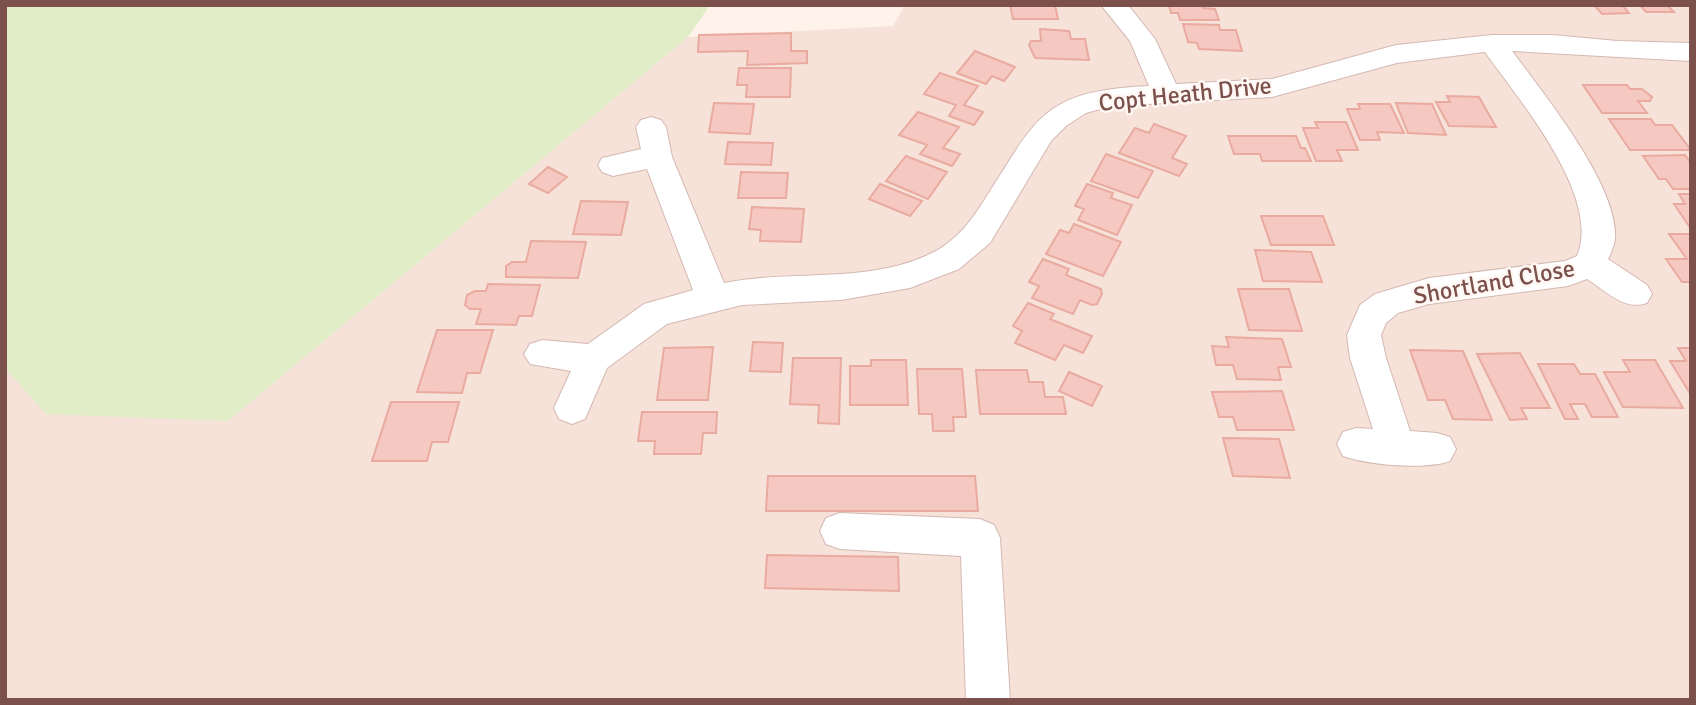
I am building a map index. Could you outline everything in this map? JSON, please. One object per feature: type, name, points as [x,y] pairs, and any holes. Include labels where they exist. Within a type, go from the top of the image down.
[{"type":"street","points":[[1114,5],[1142,39],[1166,93]]},
{"type":"street","name":"Copt Heath Drive","points":[[572,408],[594,359],[656,314],[742,292],[841,287],[910,275],[947,260],[979,235],[1041,134],[1056,118],[1076,106],[1111,96],[1272,88],[1396,54],[1492,43],[1553,43],[1617,50],[1691,52]]},
{"type":"street","name":"Shortland Close","points":[[1396,447],[1368,358],[1364,335],[1372,315],[1387,303],[1429,291],[1568,273],[1590,264],[1600,238],[1593,204],[1568,150],[1492,43]]},
{"type":"street","points":[[651,127],[657,157],[713,298]]},
{"type":"street","points":[[613,165],[657,157]]},
{"type":"street","name":"Shortland Close","points":[[1590,264],[1635,294]]},
{"type":"street","points":[[542,354],[594,359]]},
{"type":"street","points":[[1356,444],[1437,449]]},
{"type":"street","points":[[840,531],[981,538],[988,700]]},
{"type":"shaded area","points":[[905,5],[1691,5],[1691,700],[5,700],[5,368],[228,421],[688,37],[893,26]]},
{"type":"green space","points":[[5,5],[710,5],[688,37],[228,421],[46,414],[5,368]]},
{"type":"building","points":[[1010,5],[1055,5],[1058,19],[1013,19]]},
{"type":"building","points":[[1169,5],[1202,5],[1203,8],[1215,9],[1219,20],[1180,20],[1178,13],[1171,13]]},
{"type":"building","points":[[1594,5],[1633,6],[1623,6],[1629,13],[1602,14]]},
{"type":"building","points":[[1640,5],[1680,5],[1668,6],[1674,12],[1646,12]]},
{"type":"building","points":[[1183,24],[1219,25],[1220,30],[1236,30],[1242,51],[1199,49],[1197,43],[1188,42]]},
{"type":"building","points":[[1040,29],[1069,31],[1071,39],[1085,39],[1089,60],[1035,58],[1029,45],[1031,41],[1041,41]]},
{"type":"building","points":[[791,33],[791,51],[807,51],[807,63],[747,65],[748,51],[698,52],[699,35]]},
{"type":"building","points":[[975,51],[1015,67],[1004,81],[992,76],[986,84],[957,73]]},
{"type":"building","points":[[739,68],[791,68],[790,97],[746,97],[747,85],[737,85]]},
{"type":"building","points":[[940,73],[978,86],[964,105],[983,112],[974,125],[949,116],[956,105],[924,94]]},
{"type":"building","points":[[1583,85],[1627,85],[1630,89],[1642,89],[1652,97],[1650,101],[1638,101],[1647,113],[1602,113]]},
{"type":"building","points":[[1447,96],[1479,97],[1496,127],[1449,126],[1436,102],[1450,102]]},
{"type":"building","points":[[714,103],[754,104],[750,134],[709,132]]},
{"type":"building","points":[[1396,103],[1432,104],[1446,135],[1408,133]]},
{"type":"building","points":[[1358,104],[1390,104],[1404,133],[1377,132],[1380,140],[1360,140],[1347,109],[1360,109]]},
{"type":"building","points":[[918,112],[959,127],[943,148],[960,154],[952,166],[920,154],[927,145],[899,135]]},
{"type":"building","points":[[1609,119],[1651,119],[1655,125],[1672,125],[1691,150],[1630,150]]},
{"type":"building","points":[[1315,122],[1346,122],[1358,150],[1337,150],[1342,161],[1316,161],[1303,128],[1318,128]]},
{"type":"building","points":[[1154,124],[1186,136],[1172,158],[1187,164],[1179,176],[1119,153],[1135,128],[1149,133]]},
{"type":"building","points":[[1228,136],[1296,136],[1311,161],[1262,161],[1260,154],[1234,154]]},
{"type":"building","points":[[728,142],[773,143],[771,165],[725,164]]},
{"type":"building","points":[[1106,154],[1153,171],[1138,198],[1091,181]]},
{"type":"building","points":[[1685,155],[1691,163],[1691,189],[1673,189],[1666,179],[1659,179],[1643,156]]},
{"type":"building","points":[[906,156],[947,172],[928,199],[886,181]]},
{"type":"building","points":[[548,167],[567,177],[548,193],[529,184]]},
{"type":"building","points":[[741,172],[788,173],[786,198],[738,198]]},
{"type":"building","points":[[880,184],[922,201],[910,216],[869,199]]},
{"type":"building","points":[[1087,184],[1113,193],[1111,198],[1132,205],[1117,235],[1078,220],[1084,209],[1075,206]]},
{"type":"building","points":[[1679,194],[1691,194],[1691,229],[1674,204],[1685,204]]},
{"type":"building","points":[[581,201],[628,202],[621,235],[573,234]]},
{"type":"building","points":[[752,207],[804,209],[801,242],[760,241],[761,230],[749,229]]},
{"type":"building","points":[[1261,216],[1323,216],[1334,245],[1271,245]]},
{"type":"building","points":[[1074,224],[1121,242],[1103,276],[1046,254],[1060,230],[1069,233]]},
{"type":"building","points":[[1669,234],[1691,234],[1691,282],[1682,282],[1666,259],[1687,259]]},
{"type":"building","points":[[531,241],[586,242],[578,278],[506,277],[506,266],[512,262],[526,262]]},
{"type":"building","points":[[1255,250],[1311,252],[1322,282],[1263,281]]},
{"type":"building","points":[[1043,259],[1069,269],[1066,275],[1101,289],[1102,294],[1097,304],[1092,305],[1080,300],[1073,314],[1032,298],[1039,286],[1029,282]]},
{"type":"building","points":[[488,284],[540,285],[532,316],[519,316],[516,325],[476,324],[481,309],[470,309],[465,305],[467,295],[475,291],[486,291]]},
{"type":"building","points":[[1238,289],[1289,289],[1302,331],[1249,330]]},
{"type":"building","points":[[1028,303],[1054,314],[1050,319],[1092,336],[1083,353],[1064,345],[1055,360],[1015,343],[1022,331],[1013,326]]},
{"type":"building","points":[[437,330],[493,330],[480,373],[467,373],[462,393],[417,392]]},
{"type":"building","points":[[1226,337],[1282,339],[1291,367],[1278,367],[1281,380],[1237,379],[1233,365],[1216,365],[1212,346],[1229,347]]},
{"type":"building","points":[[753,342],[783,343],[781,372],[750,371]]},
{"type":"building","points":[[713,347],[708,400],[657,400],[664,348]]},
{"type":"building","points":[[1678,348],[1691,348],[1691,395],[1670,361],[1686,361]]},
{"type":"building","points":[[1410,350],[1463,351],[1492,420],[1453,419],[1445,400],[1428,400]]},
{"type":"building","points":[[1520,353],[1550,408],[1521,408],[1527,419],[1510,420],[1477,354]]},
{"type":"building","points":[[793,358],[841,358],[839,424],[818,423],[819,405],[790,404]]},
{"type":"building","points":[[871,360],[906,360],[908,405],[850,405],[850,366],[871,366]]},
{"type":"building","points":[[1623,360],[1655,360],[1683,408],[1623,407],[1604,372],[1630,372]]},
{"type":"building","points":[[1538,364],[1574,364],[1580,374],[1595,374],[1618,417],[1592,417],[1585,404],[1570,404],[1578,419],[1565,419]]},
{"type":"building","points":[[917,369],[962,369],[966,417],[953,417],[954,431],[933,431],[932,414],[919,414]]},
{"type":"building","points":[[976,370],[1027,370],[1029,382],[1043,382],[1045,397],[1063,397],[1066,414],[980,414]]},
{"type":"building","points":[[1069,372],[1102,386],[1092,406],[1059,391]]},
{"type":"building","points":[[1282,391],[1294,430],[1237,430],[1233,417],[1219,417],[1212,392]]},
{"type":"building","points":[[391,402],[459,402],[448,442],[432,442],[427,461],[372,461]]},
{"type":"building","points":[[642,412],[717,412],[716,433],[703,433],[701,454],[654,454],[655,441],[638,441]]},
{"type":"building","points":[[1223,438],[1279,439],[1290,478],[1233,476]]},
{"type":"building","points":[[768,476],[975,476],[978,511],[766,511]]},
{"type":"building","points":[[767,555],[898,557],[899,591],[765,588]]}]
